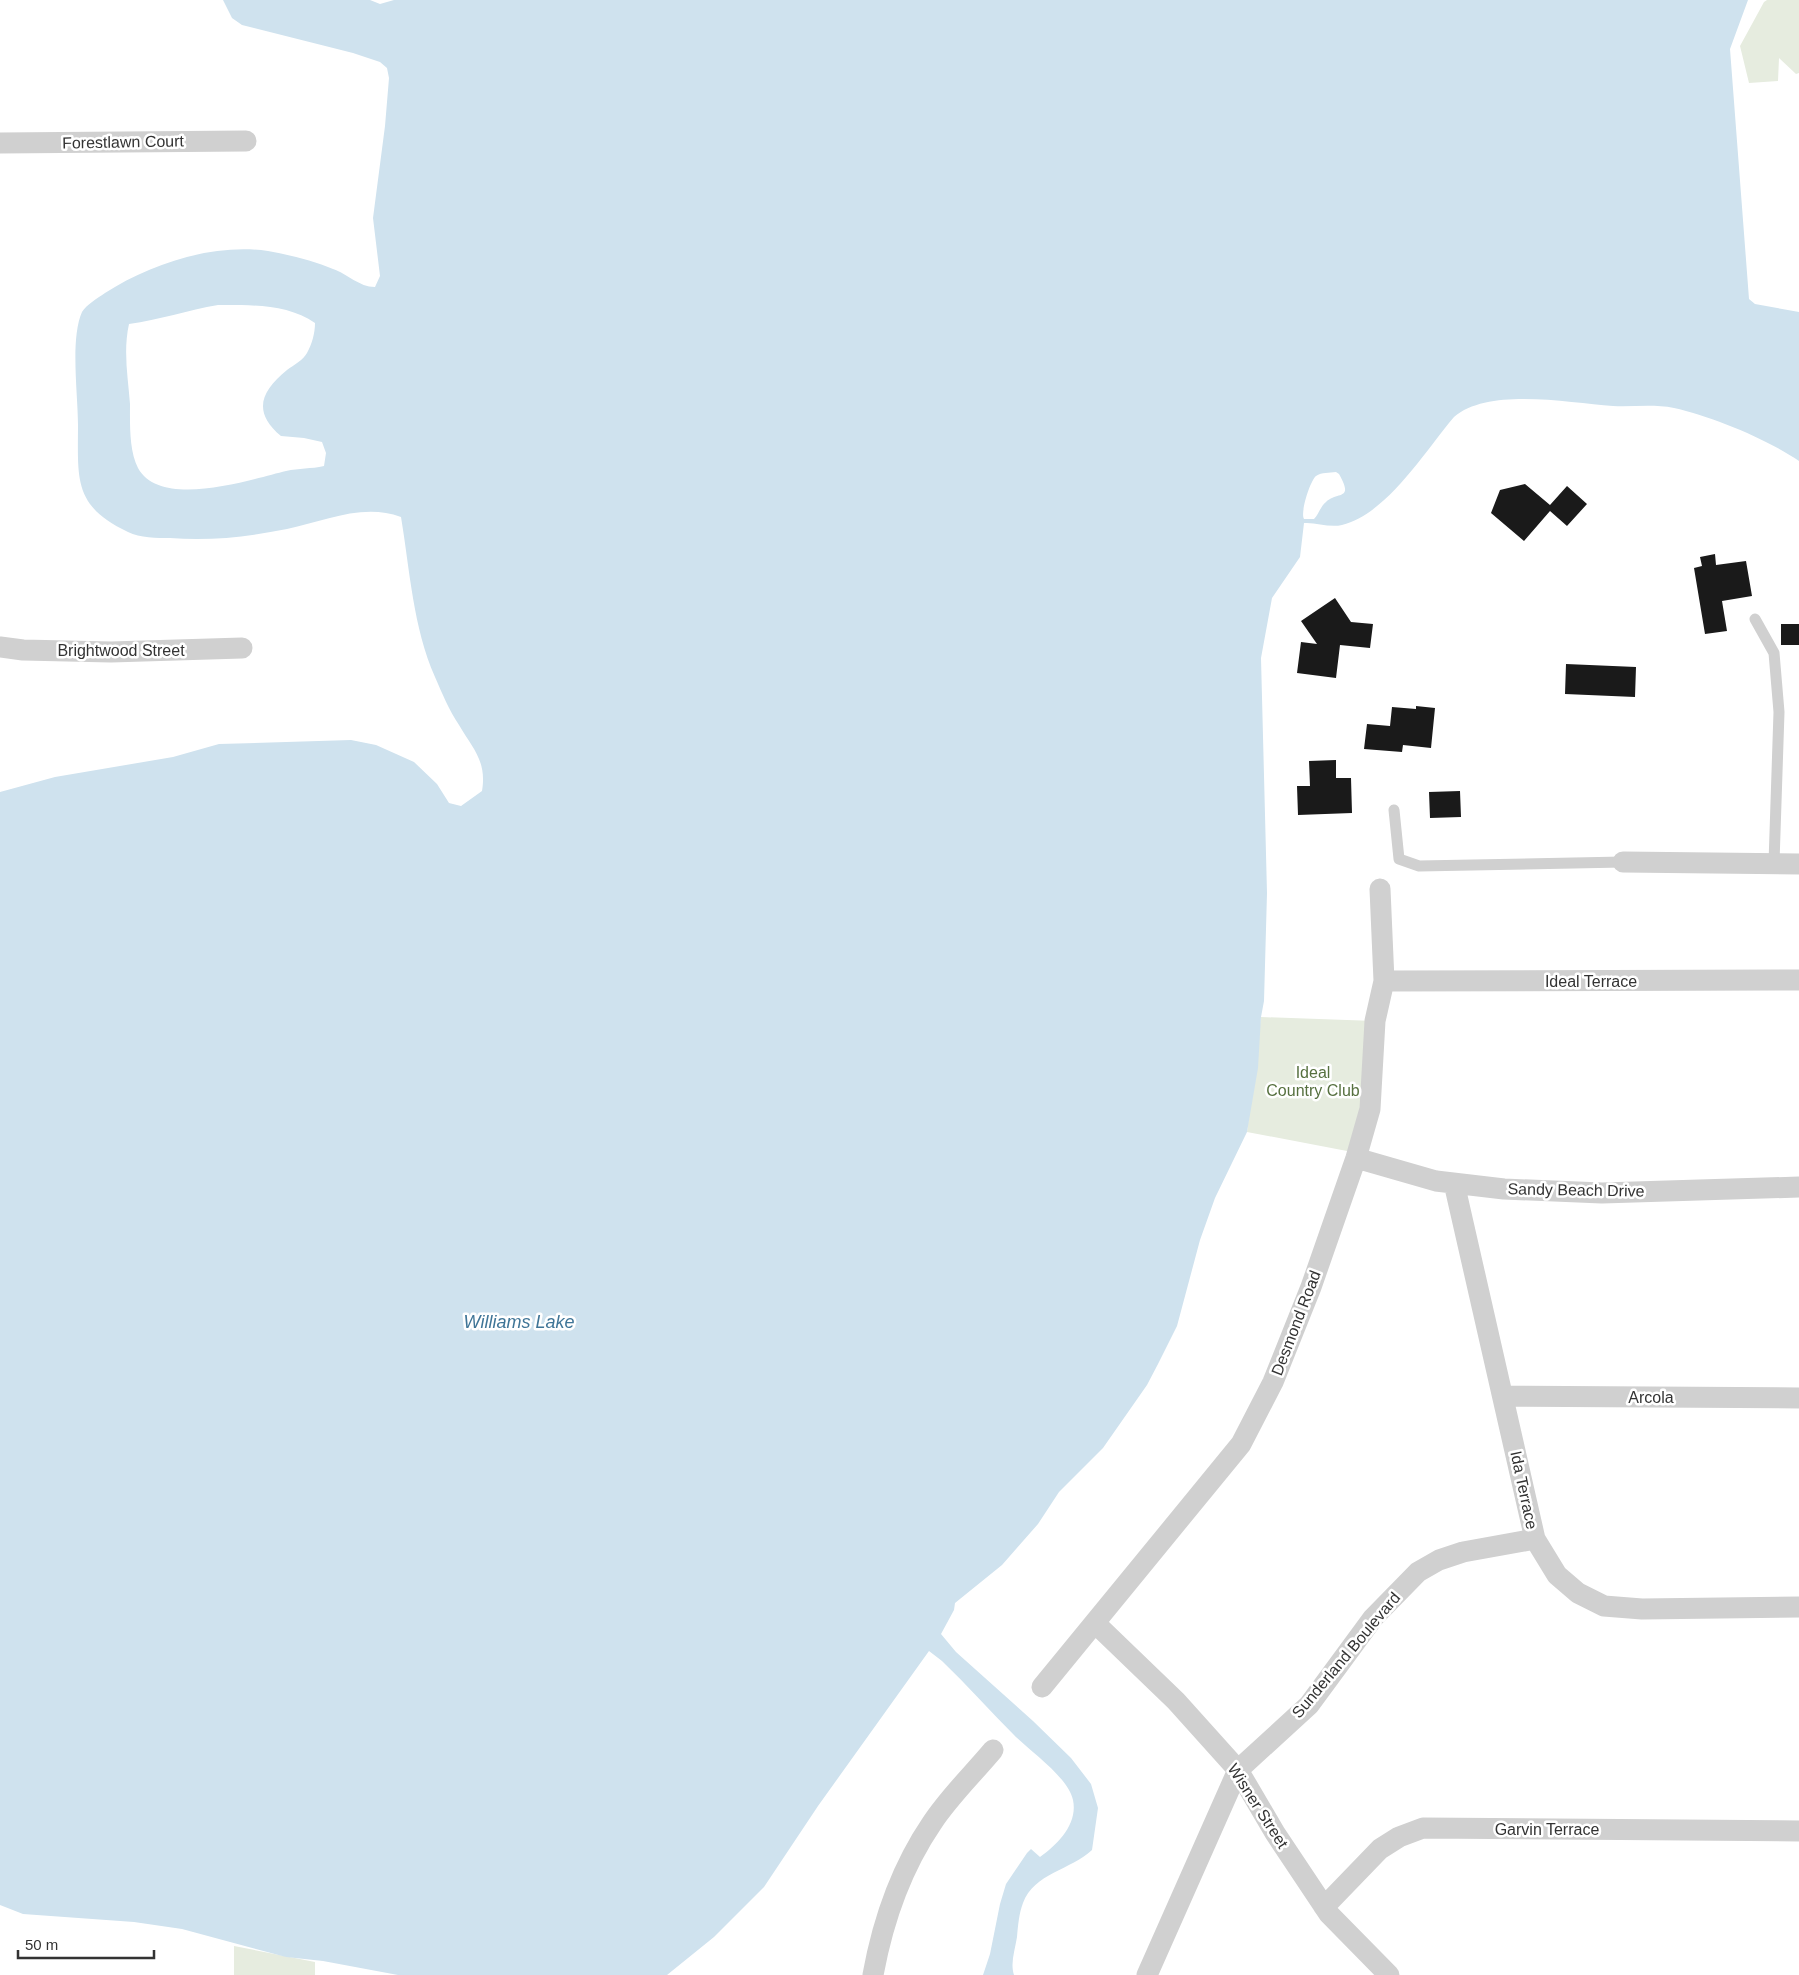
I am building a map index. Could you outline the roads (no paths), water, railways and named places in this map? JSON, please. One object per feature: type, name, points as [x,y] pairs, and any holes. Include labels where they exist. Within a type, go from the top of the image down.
[{"type":"street","name":"Forestlawn Court","points":[[0,143],[246,141]]},
{"type":"street","name":"Brightwood Street","points":[[0,647],[23,650],[111,652],[242,648]]},
{"type":"street","points":[[1623,862],[1799,864]]},
{"type":"street","name":"Desmond Road","points":[[1042,1687],[1241,1444],[1273,1382],[1311,1287],[1356,1158],[1370,1109],[1375,1021],[1384,981],[1380,889]]},
{"type":"street","name":"Ideal Terrace","points":[[1384,981],[1799,980]]},
{"type":"street","name":"Sandy Beach Drive","points":[[1356,1158],[1436,1181],[1504,1189],[1602,1192],[1799,1187]]},
{"type":"street","name":"Ida Terrace","points":[[1454,1183],[1470,1261],[1504,1396],[1535,1539],[1557,1575],[1578,1593],[1604,1606],[1642,1609],[1799,1607]]},
{"type":"street","name":"Arcola","points":[[1504,1396],[1799,1398]]},
{"type":"street","name":"Sunderland Boulevard","points":[[1147,1975],[1238,1770],[1308,1705],[1373,1618],[1418,1572],[1439,1560],[1463,1552],[1535,1539]]},
{"type":"street","name":"Wisner Street","points":[[1095,1623],[1176,1701],[1238,1770],[1275,1834],[1324,1907],[1389,1975]]},
{"type":"street","points":[[873,1975],[880,1934],[898,1882],[914,1851],[933,1822],[994,1750]]},
{"type":"street","name":"Garvin Terrace","points":[[1324,1907],[1380,1849],[1399,1837],[1422,1828],[1799,1830]]},
{"type":"lane","points":[[1755,619],[1774,653],[1780,712],[1774,863]]},
{"type":"lane","points":[[1394,810],[1399,859],[1419,866],[1623,862]]},
{"type":"water","name":"Williams Lake","points":[[223,0],[370,0],[380,4],[394,0],[1748,0],[1730,49],[1749,299],[1755,304],[1799,312],[1799,461],[1738,429],[1674,408],[1613,406],[1530,399],[1487,402],[1469,408],[1454,417],[1404,480],[1390,495],[1359,519],[1342,525],[1332,526],[1304,523],[1300,557],[1272,598],[1261,658],[1267,893],[1264,1001],[1261,1017],[1258,1068],[1247,1132],[1215,1198],[1200,1240],[1177,1326],[1147,1385],[1103,1448],[1059,1492],[1038,1524],[1002,1565],[955,1603],[954,1610],[941,1634],[956,1652],[1071,1758],[1091,1784],[1098,1808],[1092,1850],[1083,1857],[1044,1878],[1028,1893],[1020,1915],[1013,1956],[1012,1966],[1014,1975],[983,1975],[990,1954],[1006,1884],[1031,1849],[1040,1857],[1060,1840],[1070,1825],[1074,1809],[1073,1800],[1070,1791],[1057,1774],[1014,1735],[942,1661],[929,1651],[818,1806],[764,1887],[714,1937],[667,1975],[398,1975],[323,1961],[286,1957],[182,1929],[134,1922],[23,1914],[0,1905],[0,792],[55,777],[173,757],[219,744],[351,740],[376,745],[414,762],[437,784],[449,803],[461,806],[482,791],[481,763],[446,701],[435,677],[422,638],[413,598],[401,517],[387,513],[358,513],[287,529],[243,536],[214,539],[149,537],[133,534],[110,522],[97,512],[88,501],[82,489],[78,461],[76,337],[82,312],[96,299],[142,273],[162,265],[204,253],[226,250],[247,249],[293,256],[318,263],[369,286],[375,287],[380,276],[373,218],[385,126],[389,78],[387,68],[380,62],[353,53],[242,25],[232,18]],"holes":[[[218,305],[281,309],[293,312],[315,323],[313,338],[307,353],[271,386],[263,402],[263,410],[266,419],[281,436],[322,442],[326,453],[324,466],[286,471],[230,485],[186,490],[166,487],[150,481],[138,468],[133,453],[131,437],[127,374],[126,354],[129,324]],[[1336,472],[1339,474],[1345,492],[1326,502],[1314,519],[1304,519],[1304,504],[1316,476]]]},
{"type":"park label","name":"Ideal Country Club","points":[[1313,1081]]}]
